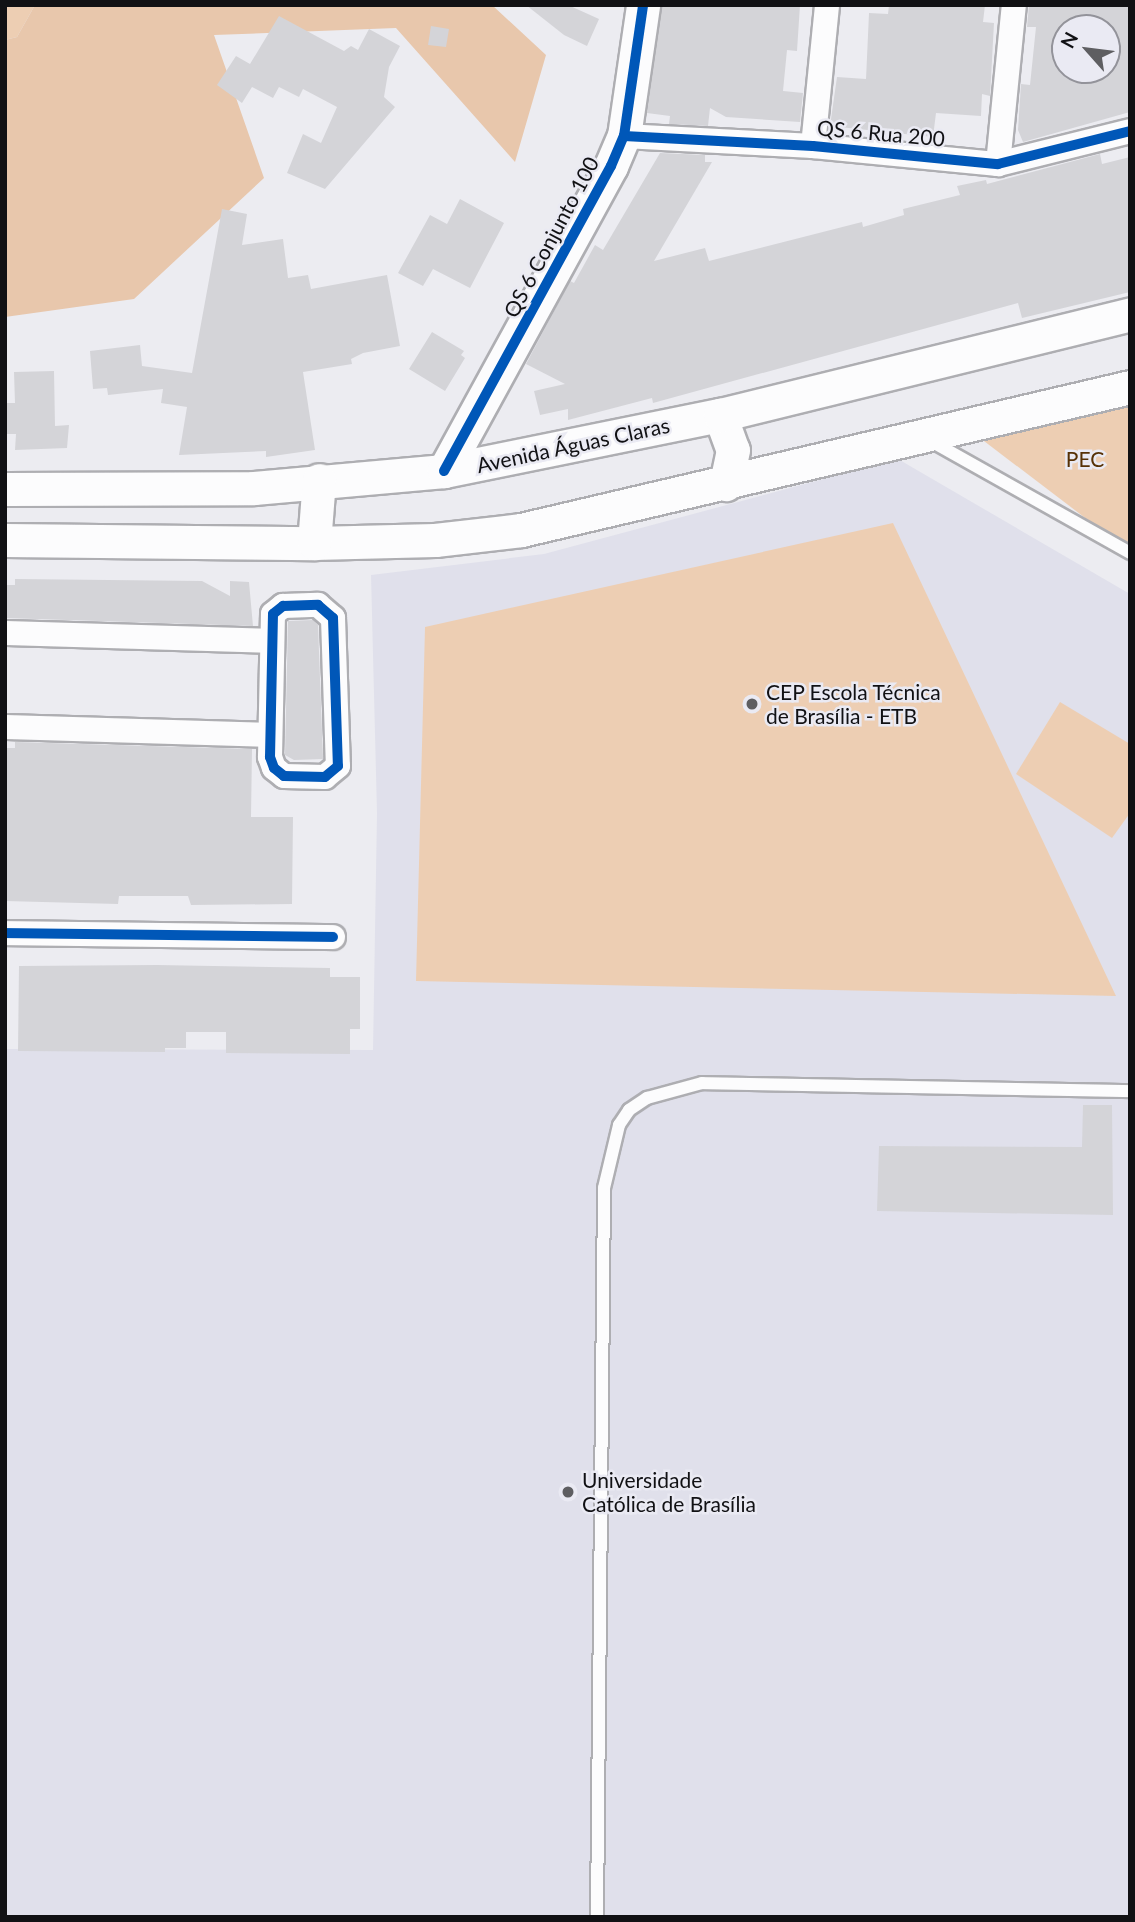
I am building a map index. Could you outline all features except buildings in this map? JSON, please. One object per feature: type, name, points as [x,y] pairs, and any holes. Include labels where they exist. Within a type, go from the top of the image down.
[{"type":"main road","name":"QS 6 Conjunto 100","points":[[444,471],[597,197],[624,136],[643,5]]},
{"type":"main road","name":"Avenida Águas Claras","points":[[5,489],[254,488],[318,480],[444,471],[720,415],[1130,314]]},
{"type":"main road","points":[[5,540],[435,540],[521,530],[1130,387]]},
{"type":"main road","points":[[720,415],[733,450],[726,484]]},
{"type":"main road","points":[[472,421],[486,463]]},
{"type":"main road","points":[[314,542],[318,480]]},
{"type":"street","points":[[813,146],[827,5]]},
{"type":"street","points":[[998,164],[1014,5]]},
{"type":"street","name":"QS 6 Rua 200","points":[[624,136],[813,146],[998,164],[1130,131]]},
{"type":"street","points":[[318,605],[333,618],[335,771],[325,777],[278,773],[270,757],[270,735],[273,614],[280,607],[318,605]]},
{"type":"street","points":[[5,633],[272,641]]},
{"type":"street","points":[[5,727],[270,735]]},
{"type":"street","points":[[5,933],[333,937]]},
{"type":"lane","points":[[925,437],[1130,553]]},
{"type":"lane","points":[[597,1917],[604,1188],[611,1148],[624,1118],[647,1098],[702,1083],[1130,1091]]},
{"type":"shaded area","points":[[35,5],[492,5],[546,55],[515,162],[396,28],[214,35],[264,178],[134,299],[5,317],[5,40],[17,37]]},
{"type":"shaded area","name":"Universidade Católica de Brasília","points":[[898,459],[1130,594],[1130,1917],[5,1917],[5,1049],[373,1050],[377,813],[371,575],[544,554]]},
{"type":"green space","points":[[5,5],[35,5],[17,37],[5,40]]},
{"type":"green space","name":"PEC","points":[[1130,401],[1130,552],[980,438]]},
{"type":"green space","name":"CEP Escola Técnica de Brasília - ETB","points":[[893,523],[1116,996],[416,981],[425,627]]},
{"type":"green space","points":[[1060,702],[1130,744],[1130,813],[1112,838],[1016,774]]},
{"type":"cycle path","points":[[444,471],[611,166],[624,136],[643,5]]},
{"type":"cycle path","points":[[624,136],[813,146],[998,164],[1130,131]]},
{"type":"cycle path","points":[[318,605],[333,618],[338,766],[325,777],[284,776],[274,768],[270,757],[273,614],[283,606],[318,605]]},
{"type":"cycle path","points":[[5,933],[333,937]]},
{"type":"place","name":"CEP Escola Técnica de Brasília - ETB","points":[[752,704]]},
{"type":"place","name":"Universidade Católica de Brasília","points":[[568,1492]]}]
